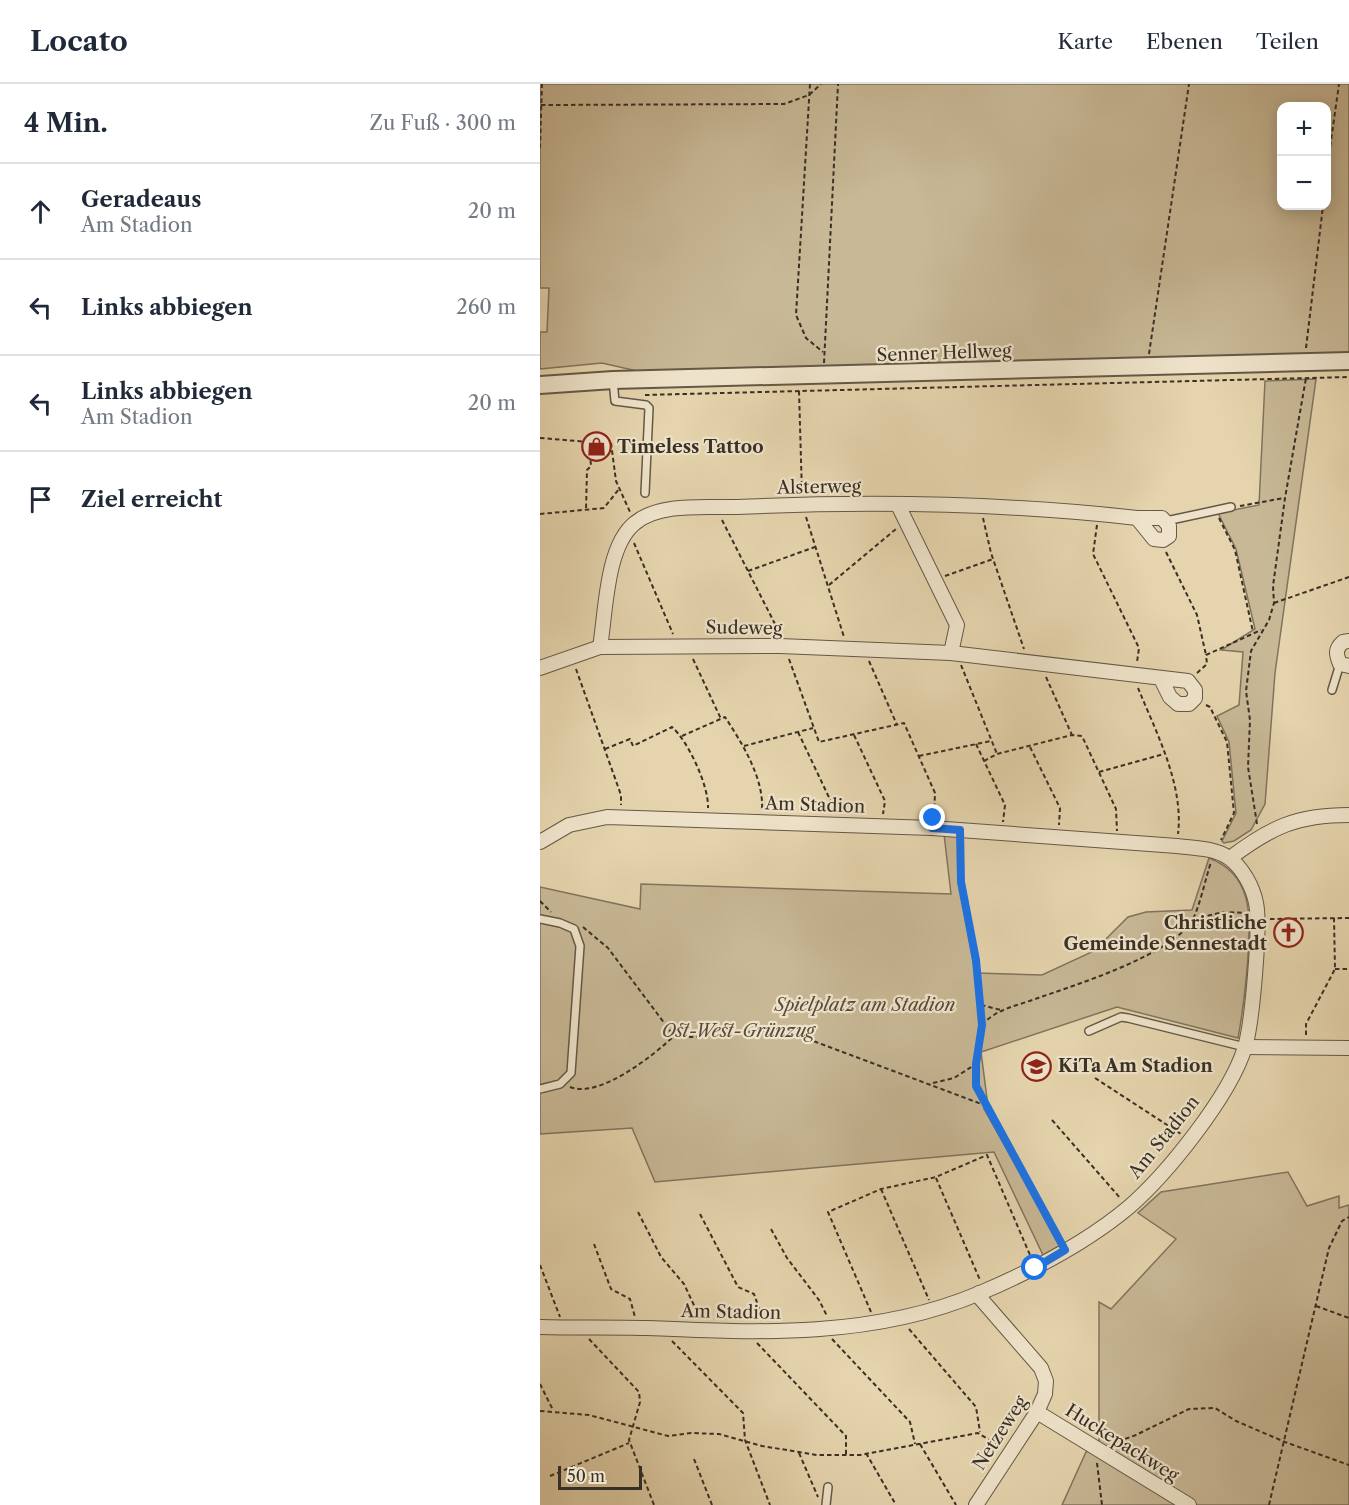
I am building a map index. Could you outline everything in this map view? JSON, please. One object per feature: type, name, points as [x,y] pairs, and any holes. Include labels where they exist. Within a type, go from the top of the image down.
[{"type":"street","name":"Senner Hellweg","points":[[540,385],[613,380],[1147,366],[1306,370],[1349,361]]},
{"type":"street","name":"Alsterweg","points":[[600,646],[618,543],[637,521],[665,511],[802,504],[981,506],[1162,518],[1166,521]]},
{"type":"street","points":[[898,505],[957,625],[956,654]]},
{"type":"street","points":[[1137,518],[1154,539],[1163,540],[1170,533],[1166,521]]},
{"type":"street","points":[[1345,665],[1336,656],[1337,647],[1343,642],[1349,642]]},
{"type":"street","name":"Sudeweg","points":[[540,668],[600,646],[780,646],[956,654],[1188,681]]},
{"type":"street","points":[[1161,679],[1170,697],[1178,704],[1189,704],[1195,698],[1194,690],[1188,681]]},
{"type":"street","points":[[1230,858],[1260,835],[1295,820],[1318,815],[1349,815]]},
{"type":"street","name":"Am Stadion","points":[[540,842],[581,821],[620,817],[882,825],[1059,835],[1177,846],[1215,851],[1230,858],[1244,874],[1253,891],[1258,916],[1245,1047],[1214,1105],[1163,1172],[1128,1207],[1035,1268],[933,1311],[901,1320],[829,1330],[747,1332],[540,1327]]},
{"type":"street","points":[[1245,1047],[1349,1048]]},
{"type":"street","name":"Netzeweg","points":[[976,1505],[1037,1412],[1045,1394],[1046,1381],[1041,1368],[981,1299],[982,1292]]},
{"type":"street","name":"Huckepackweg","points":[[1037,1412],[1189,1505]]},
{"type":"lane","points":[[613,380],[615,401],[646,405],[649,408],[645,493]]},
{"type":"lane","points":[[1166,521],[1231,507]]},
{"type":"lane","points":[[1332,690],[1345,665]]},
{"type":"lane","points":[[540,919],[570,927],[579,940],[572,1067],[564,1081],[553,1087],[540,1089]]},
{"type":"lane","points":[[1089,1031],[1121,1017],[1245,1047]]},
{"type":"lane","points":[[826,1505],[828,1487]]},
{"type":"path","points":[[540,148],[542,84]]},
{"type":"path","points":[[810,84],[796,315],[806,338],[823,352]]},
{"type":"path","points":[[541,105],[784,104],[809,95],[821,84]]},
{"type":"path","points":[[826,376],[823,352],[838,84]]},
{"type":"path","points":[[1130,382],[1133,375],[1147,366],[1189,84]]},
{"type":"path","points":[[1329,156],[1339,84]]},
{"type":"path","points":[[1260,835],[1253,806],[1248,767],[1250,720],[1246,691],[1251,651],[1261,630],[1269,620],[1274,603],[1273,586],[1285,498],[1306,370],[1306,330],[1322,210]]},
{"type":"path","points":[[636,395],[1130,382],[1306,370],[1349,377]]},
{"type":"path","points":[[799,392],[802,504],[815,548],[844,628],[845,648]]},
{"type":"path","points":[[540,438],[589,442],[591,465],[587,470],[586,510]]},
{"type":"path","points":[[610,443],[612,468],[637,521]]},
{"type":"path","points":[[540,514],[604,508],[620,489]]},
{"type":"path","points":[[1231,507],[1285,498]]},
{"type":"path","points":[[981,506],[993,559],[1024,645],[1023,661]]},
{"type":"path","points":[[716,508],[776,626],[780,646],[787,654],[819,742],[904,723],[936,793],[932,828]]},
{"type":"path","points":[[1215,510],[1235,550],[1253,632]]},
{"type":"path","points":[[1099,514],[1094,554],[1139,648],[1135,676],[1164,754],[1180,815],[1177,846]]},
{"type":"path","points":[[829,585],[906,521]]},
{"type":"path","points":[[626,531],[635,544],[675,639],[690,653],[721,719]]},
{"type":"path","points":[[1163,540],[1164,548],[1197,615],[1206,655],[1207,664],[1188,681]]},
{"type":"path","points":[[748,571],[815,548]]},
{"type":"path","points":[[934,579],[993,559]]},
{"type":"path","points":[[1274,603],[1349,577]]},
{"type":"path","points":[[1206,655],[1261,630]]},
{"type":"path","points":[[863,648],[897,725]]},
{"type":"path","points":[[956,654],[997,754]]},
{"type":"path","points":[[572,656],[621,795],[620,817]]},
{"type":"path","points":[[1042,663],[1042,670],[1072,735]]},
{"type":"path","points":[[982,1025],[1001,1010],[1144,958],[1166,946],[1193,919],[1215,851],[1234,813],[1227,742],[1210,707],[1195,698]]},
{"type":"path","points":[[682,736],[725,717],[743,746],[763,798],[761,822]]},
{"type":"path","points":[[605,750],[630,739],[633,746],[672,728],[682,736],[709,795],[708,820]]},
{"type":"path","points":[[743,746],[813,728]]},
{"type":"path","points":[[798,732],[834,808],[833,824]]},
{"type":"path","points":[[854,735],[885,801],[882,825]]},
{"type":"path","points":[[984,761],[997,754],[1072,735],[1082,736],[1116,809],[1117,840]]},
{"type":"path","points":[[919,756],[991,741]]},
{"type":"path","points":[[976,744],[1005,805],[1003,832]]},
{"type":"path","points":[[1030,747],[1060,808],[1059,835]]},
{"type":"path","points":[[1099,772],[1164,754]]},
{"type":"path","points":[[960,830],[961,882],[976,960],[982,1025],[976,1064],[976,1086],[984,1105],[1065,1250]]},
{"type":"path","points":[[540,901],[554,914]]},
{"type":"path","points":[[1193,919],[1224,912],[1258,916],[1349,918]]},
{"type":"path","points":[[1306,1047],[1306,1024],[1335,969],[1334,918]]},
{"type":"path","points":[[579,924],[608,948],[674,1036]]},
{"type":"path","points":[[1335,969],[1349,969]]},
{"type":"path","points":[[980,1004],[1001,1010]]},
{"type":"path","points":[[564,1081],[575,1089],[623,1076],[674,1036],[704,1038],[758,1030],[784,1030],[932,1083],[984,1105]]},
{"type":"path","points":[[932,1083],[954,1078],[976,1064]]},
{"type":"path","points":[[1095,1078],[1190,1139]]},
{"type":"path","points":[[1052,1120],[1128,1207]]},
{"type":"path","points":[[876,1323],[828,1212],[881,1189],[936,1177],[987,1155],[1035,1268]]},
{"type":"path","points":[[936,1177],[982,1292]]},
{"type":"path","points":[[881,1189],[933,1311]]},
{"type":"path","points":[[638,1212],[661,1257],[684,1284],[707,1331]]},
{"type":"path","points":[[700,1214],[738,1287],[754,1294],[767,1331]]},
{"type":"path","points":[[1269,1505],[1329,1248],[1342,1221],[1349,1217]]},
{"type":"path","points":[[771,1229],[787,1258],[819,1300],[829,1330],[910,1422],[915,1444]]},
{"type":"path","points":[[594,1244],[611,1289],[630,1299],[638,1328]]},
{"type":"path","points":[[540,1265],[565,1328]]},
{"type":"path","points":[[1316,1306],[1349,1318]]},
{"type":"path","points":[[901,1320],[976,1407],[981,1434]]},
{"type":"path","points":[[585,1328],[589,1341],[639,1392],[640,1402],[629,1443],[654,1505]]},
{"type":"path","points":[[660,1329],[743,1413],[745,1440],[770,1505]]},
{"type":"path","points":[[747,1332],[846,1436],[846,1455]]},
{"type":"path","points":[[540,1384],[553,1410]]},
{"type":"path","points":[[1102,1505],[1096,1450],[1136,1435],[1189,1409],[1215,1408],[1236,1421],[1285,1442],[1349,1465]]},
{"type":"path","points":[[540,1411],[553,1410],[589,1415],[668,1436],[692,1433],[719,1434],[800,1453],[846,1455],[866,1453],[981,1434],[1009,1453]]},
{"type":"path","points":[[550,1476],[629,1443]]},
{"type":"path","points":[[920,1444],[956,1505]]},
{"type":"path","points":[[800,1453],[821,1505]]},
{"type":"path","points":[[866,1453],[896,1505]]},
{"type":"path","points":[[694,1459],[712,1505]]},
{"type":"green space","points":[[540,84],[1349,84],[1349,355],[637,371],[602,363],[540,369],[540,332],[547,332],[549,288],[540,288]]},
{"type":"green space","points":[[1316,379],[1275,673],[1265,804],[1251,830],[1234,841],[1224,843],[1222,841],[1236,813],[1229,742],[1217,716],[1239,705],[1243,652],[1221,650],[1255,629],[1236,549],[1218,513],[1259,505],[1265,381]]},
{"type":"green space","name":"Ost-West-Grünzug","points":[[944,834],[958,836],[959,882],[975,973],[1042,975],[1094,951],[1128,917],[1146,912],[1192,910],[1209,858],[1224,865],[1234,875],[1242,886],[1246,899],[1249,927],[1248,956],[1238,1038],[1117,1007],[981,1052],[988,1106],[982,1097],[984,1109],[1061,1245],[1043,1255],[994,1152],[655,1182],[632,1128],[540,1134],[540,887],[640,909],[641,884],[951,894]]},
{"type":"green space","points":[[1288,1172],[1307,1206],[1339,1196],[1339,1208],[1349,1205],[1349,1505],[1062,1505],[1086,1452],[1099,1445],[1099,1302],[1111,1309],[1176,1239],[1138,1213],[1161,1192]]},
{"type":"place","name":"Timeless Tattoo","points":[[596,447]]},
{"type":"place","name":"Christliche Gemeinde Sennestadt","points":[[1288,933]]},
{"type":"place","name":"KiTa Am Stadion","points":[[1037,1066]]},
{"type":"route","points":[[933,818],[932,828],[960,830],[961,882],[976,960],[982,1025],[976,1064],[976,1086],[984,1105],[1065,1250],[1035,1268]]},
{"type":"park label","name":"Spielplatz am Stadion","points":[[865,1005]]}]
